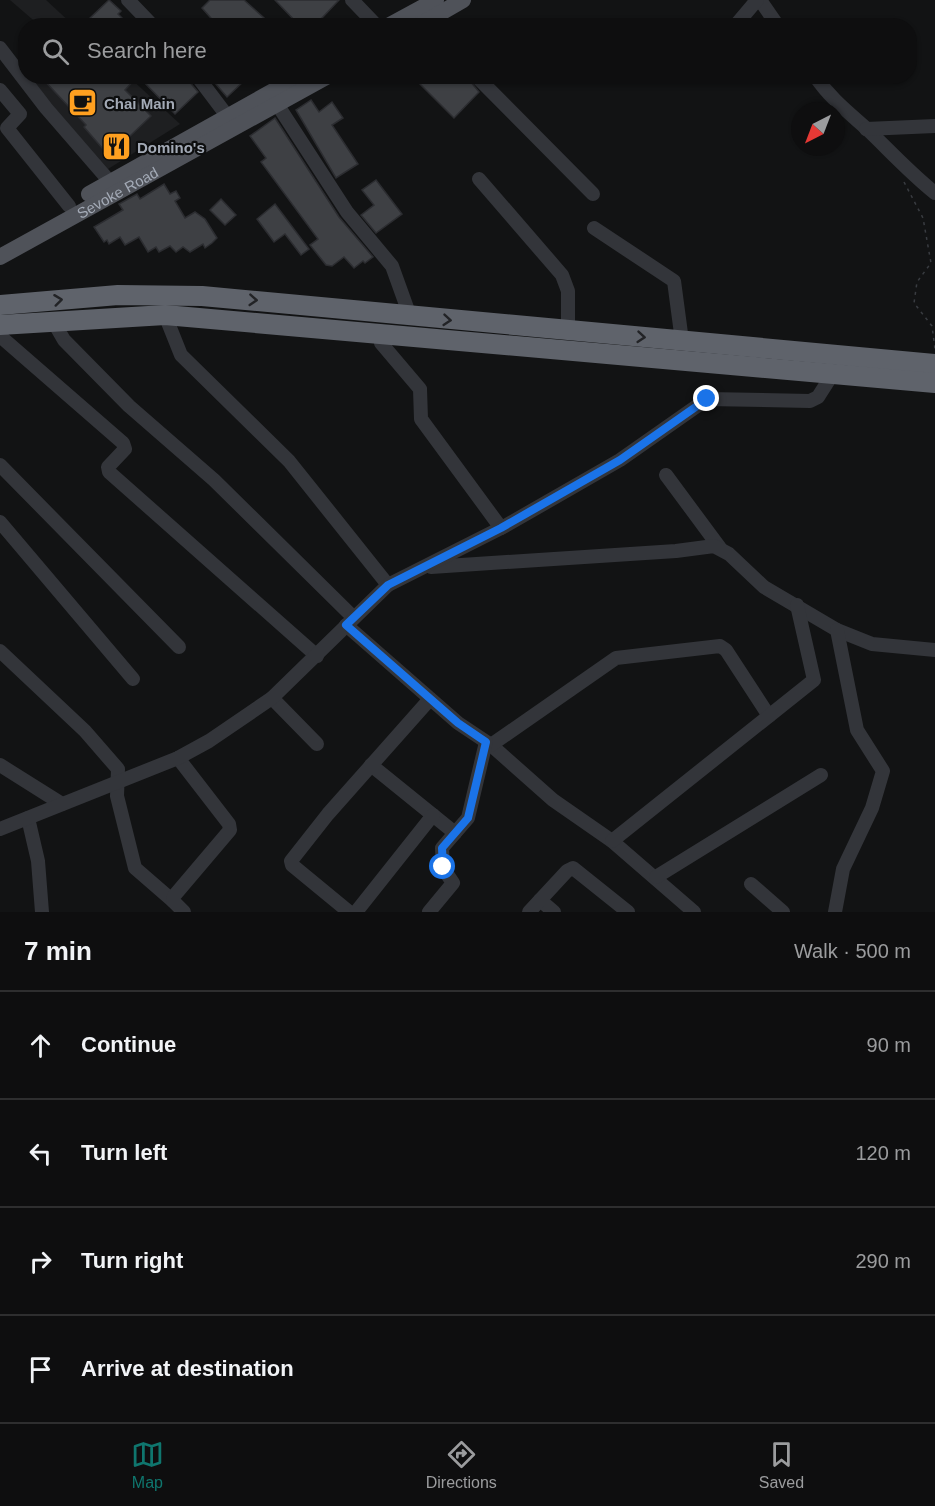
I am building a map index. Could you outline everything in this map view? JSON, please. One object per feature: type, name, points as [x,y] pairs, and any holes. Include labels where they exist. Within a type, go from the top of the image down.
[{"type":"highway","points":[[0,305],[82,297],[158,294],[269,301],[935,364]]},
{"type":"highway","points":[[0,325],[165,315],[935,383]]},
{"type":"main road","points":[[403,18],[436,0]]},
{"type":"main road","points":[[433,18],[463,0]]},
{"type":"main road","name":"Sevoke Road","points":[[0,257],[232,122],[288,84]]},
{"type":"main road","name":"Sevoke Road","points":[[0,245],[111,183],[232,122],[277,104],[313,84]]},
{"type":"street","points":[[128,0],[145,18]]},
{"type":"street","points":[[352,0],[369,18]]},
{"type":"street","points":[[742,18],[758,0],[772,18]]},
{"type":"street","points":[[0,48],[18,71]]},
{"type":"street","points":[[28,84],[111,183]]},
{"type":"street","points":[[203,84],[232,122]]},
{"type":"street","points":[[484,84],[593,194]]},
{"type":"street","points":[[820,84],[830,98],[866,129],[904,169],[935,193]]},
{"type":"street","points":[[0,90],[21,114],[7,128],[69,206]]},
{"type":"street","points":[[277,104],[351,216],[392,266],[410,316]]},
{"type":"street","points":[[866,129],[935,126]]},
{"type":"street","points":[[479,179],[562,276],[568,291],[568,330]]},
{"type":"street","points":[[594,228],[671,277],[677,286],[682,341]]},
{"type":"street","points":[[165,315],[174,344],[181,355],[289,461],[388,585]]},
{"type":"street","points":[[53,321],[64,340],[129,406],[214,480],[350,621],[430,699],[488,743],[553,800],[612,841],[694,912]]},
{"type":"street","points":[[379,333],[381,343],[420,389],[420,419],[501,528]]},
{"type":"street","points":[[0,336],[123,443],[124,449],[108,466],[109,472],[317,656]]},
{"type":"street","points":[[0,829],[178,758],[272,698],[388,585],[501,528],[620,460],[707,399],[810,401],[818,397],[832,375]]},
{"type":"street","points":[[1,469],[179,647]]},
{"type":"street","points":[[666,475],[720,548],[764,587],[837,630],[872,644],[935,650]]},
{"type":"street","points":[[0,522],[134,679]]},
{"type":"street","points":[[423,567],[636,554],[709,546],[720,548]]},
{"type":"street","points":[[612,841],[814,679],[797,605]]},
{"type":"street","points":[[835,912],[843,869],[872,808],[883,771],[857,730],[837,630]]},
{"type":"street","points":[[429,912],[453,883],[443,868],[442,850],[468,817],[488,743],[616,658],[720,646],[726,650],[769,716]]},
{"type":"street","points":[[0,651],[85,731],[118,769],[116,783],[135,868],[184,912]]},
{"type":"street","points":[[272,698],[317,744]]},
{"type":"street","points":[[349,912],[292,865],[291,861],[430,699]]},
{"type":"street","points":[[173,901],[174,896],[230,830],[229,824],[178,758]]},
{"type":"street","points":[[0,765],[62,804]]},
{"type":"street","points":[[371,765],[455,833]]},
{"type":"street","points":[[656,877],[821,775]]},
{"type":"street","points":[[356,912],[433,815]]},
{"type":"street","points":[[28,818],[38,861],[42,912]]},
{"type":"street","points":[[529,912],[567,871],[573,868],[628,912]]},
{"type":"street","points":[[750,884],[783,912]]},
{"type":"street","points":[[540,900],[554,912]]},
{"type":"path","points":[[904,169],[905,186],[923,218],[931,263],[916,282],[914,303],[932,326],[935,353]]},
{"type":"shaded area","points":[[10,0],[46,0],[65,18],[31,18]]},
{"type":"shaded area","points":[[33,84],[137,84],[180,124],[108,169]]},
{"type":"building","points":[[109,0],[121,11],[118,14],[122,18],[90,18]]},
{"type":"building","points":[[210,0],[244,0],[264,18],[211,18],[202,8]]},
{"type":"building","points":[[275,0],[339,0],[322,18],[292,18]]},
{"type":"building","points":[[48,84],[131,84],[125,90],[151,116],[109,156],[84,127],[86,125]]},
{"type":"building","points":[[146,84],[191,84],[198,92],[175,114]]},
{"type":"building","points":[[216,84],[241,84],[227,97]]},
{"type":"building","points":[[420,84],[472,84],[479,92],[454,118]]},
{"type":"building","points":[[311,100],[319,112],[332,102],[343,118],[332,125],[358,164],[336,178],[296,110]]},
{"type":"building","points":[[275,118],[339,217],[373,257],[365,263],[363,261],[354,268],[344,257],[332,266],[326,265],[310,245],[318,239],[261,162],[266,158],[250,136]]},
{"type":"building","points":[[376,180],[402,214],[376,233],[361,215],[374,205],[362,190]]},
{"type":"building","points":[[164,184],[170,194],[176,191],[180,198],[175,201],[185,218],[195,212],[205,219],[217,238],[212,243],[205,248],[203,244],[190,252],[183,247],[176,252],[170,246],[159,252],[156,247],[148,252],[139,237],[125,245],[120,237],[109,244],[107,240],[104,242],[94,227],[123,210],[119,204],[137,194],[140,199]]},
{"type":"building","points":[[221,199],[236,215],[225,225],[210,210]]},
{"type":"building","points":[[275,204],[309,249],[301,255],[285,234],[274,242],[257,219]]},
{"type":"place","name":"Chai Main","points":[[83,103]]},
{"type":"place","name":"Domino's","points":[[116,147]]},
{"type":"route","points":[[443,867],[442,848],[468,817],[486,742],[458,723],[346,625],[388,585],[501,528],[620,460],[707,399]]}]
